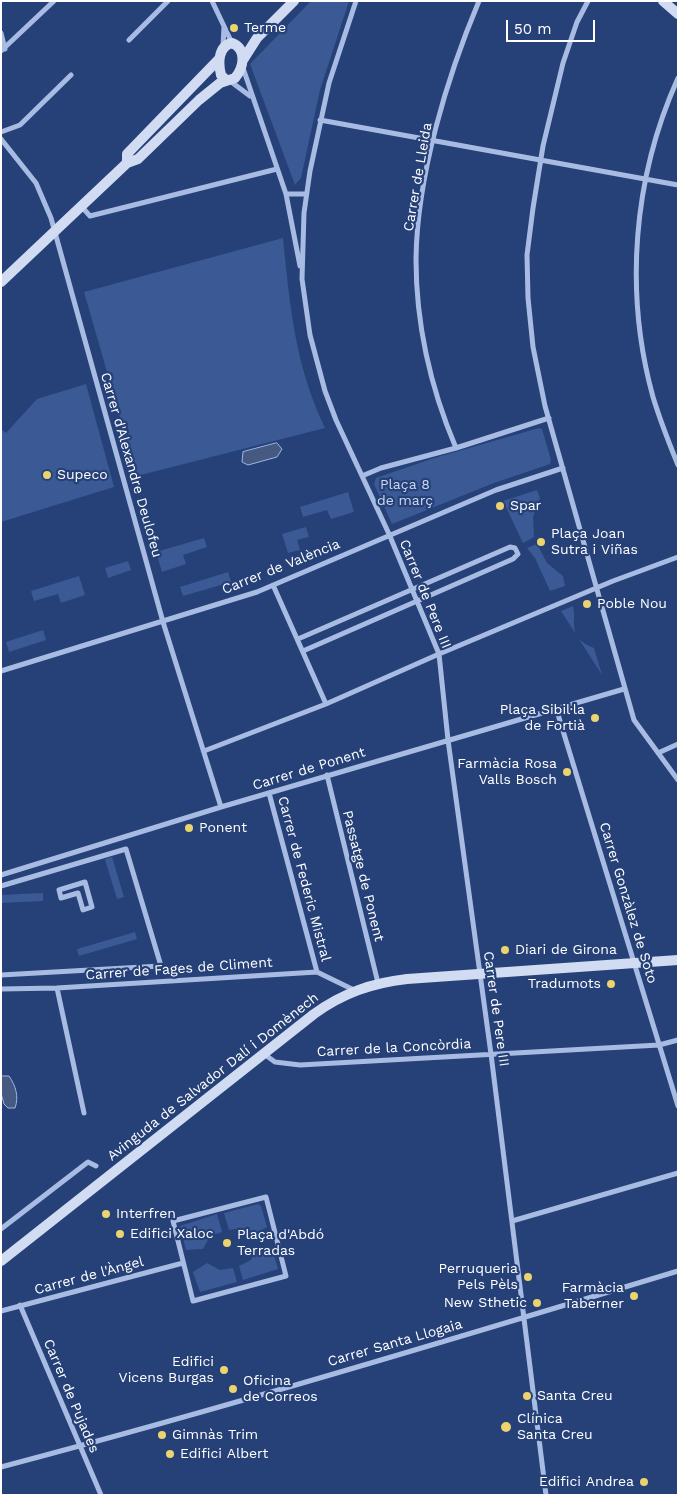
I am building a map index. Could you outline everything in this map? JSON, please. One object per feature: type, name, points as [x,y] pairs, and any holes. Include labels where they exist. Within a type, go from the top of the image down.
[{"type":"main road","points":[[1,282],[127,163],[138,159],[193,105],[228,80],[238,76],[242,63],[257,38],[294,1]]},
{"type":"main road","points":[[663,1],[678,14]]},
{"type":"main road","points":[[228,80],[220,75],[219,60],[223,49],[233,43],[257,38]]},
{"type":"main road","points":[[233,43],[241,51],[242,63]]},
{"type":"main road","points":[[127,163],[127,154],[219,60]]},
{"type":"main road","name":"Avinguda de Salvador Dalí i Domènech","points":[[1,1261],[326,1005],[354,990],[378,983],[678,960]]},
{"type":"street","points":[[3,50],[54,1]]},
{"type":"street","points":[[129,40],[168,1]]},
{"type":"street","points":[[212,1],[233,43]]},
{"type":"street","points":[[302,279],[306,194],[320,120],[329,83],[356,1]]},
{"type":"street","name":"Carrer de Lleida","points":[[456,448],[432,377],[420,319],[416,259],[421,205],[434,141],[456,62],[479,1]]},
{"type":"street","points":[[588,1],[578,22],[564,63],[541,160],[527,255],[532,347],[549,418],[634,720],[678,780]]},
{"type":"street","points":[[223,49],[224,27]]},
{"type":"street","points":[[1,32],[3,50]]},
{"type":"street","points":[[242,63],[251,96],[286,194],[302,279]]},
{"type":"street","points":[[1,132],[20,124],[71,75]]},
{"type":"street","points":[[678,78],[655,137],[639,220],[636,265],[641,335],[654,398],[678,465]]},
{"type":"street","points":[[228,80],[251,96]]},
{"type":"street","points":[[320,120],[678,185]]},
{"type":"street","name":"Carrer d'Alexandre Deulofeu","points":[[1,140],[36,182],[45,198],[163,622],[221,807]]},
{"type":"street","points":[[81,206],[90,216],[277,169]]},
{"type":"street","points":[[286,194],[306,194]]},
{"type":"street","name":"Carrer de Pere III","points":[[302,279],[310,334],[325,391],[389,534],[439,654],[448,740],[491,1054],[546,1495]]},
{"type":"street","points":[[362,476],[381,468],[456,448],[549,418]]},
{"type":"street","name":"Carrer de València","points":[[1,671],[163,622],[273,585],[496,490],[563,468]]},
{"type":"street","points":[[298,639],[510,547],[515,548],[518,554],[513,560],[304,651]]},
{"type":"street","points":[[204,751],[326,704],[596,588],[678,557]]},
{"type":"street","points":[[273,585],[326,704]]},
{"type":"street","name":"Carrer de Ponent","points":[[1,875],[327,775],[624,689]]},
{"type":"street","name":"Carrer Gonzàlez de Soto","points":[[556,708],[678,1106]]},
{"type":"street","points":[[658,753],[678,744]]},
{"type":"street","name":"Passatge de Ponent","points":[[327,775],[378,983]]},
{"type":"street","name":"Carrer de Federic Mistral","points":[[269,793],[317,972]]},
{"type":"street","points":[[1,886],[126,849],[161,966],[1,975]]},
{"type":"street","points":[[84,882],[92,907],[84,910],[78,892],[61,898],[59,890],[84,882]]},
{"type":"street","name":"Carrer de Fages de Climent","points":[[1,989],[57,988],[317,972],[354,990]]},
{"type":"street","points":[[57,988],[84,1113]]},
{"type":"street","name":"Carrer de la Concòrdia","points":[[264,1054],[275,1062],[300,1064],[659,1045],[678,1040]]},
{"type":"street","points":[[1,1229],[88,1162],[96,1166]]},
{"type":"street","points":[[512,1221],[678,1173]]},
{"type":"street","points":[[266,1197],[286,1276],[193,1302],[183,1263],[172,1221],[266,1197]]},
{"type":"street","name":"Carrer de l'Àngel","points":[[1,1311],[183,1263]]},
{"type":"street","name":"Carrer Santa Llogaia","points":[[1,1467],[524,1318],[678,1271]]},
{"type":"street","name":"Carrer de Pujades","points":[[20,1306],[101,1495]]},
{"type":"green space","points":[[311,1],[349,1],[320,90],[301,178],[295,185],[250,64]]},
{"type":"green space","points":[[283,238],[291,312],[300,358],[315,405],[325,428],[137,476],[84,292]]},
{"type":"green space","points":[[86,384],[114,487],[1,522],[1,429],[6,433],[37,399]]},
{"type":"green space","name":"Plaça 8 de març","points":[[539,428],[542,429],[551,460],[550,464],[494,483],[392,524],[374,484],[376,478],[431,459]]},
{"type":"green space","points":[[537,490],[540,498],[533,517],[534,537],[523,543],[503,501]]},
{"type":"green space","points":[[348,492],[354,512],[331,519],[327,510],[303,517],[300,507]]},
{"type":"green space","points":[[306,527],[309,537],[297,540],[300,550],[288,553],[282,534]]},
{"type":"green space","points":[[204,538],[207,547],[183,555],[186,564],[162,572],[156,552]]},
{"type":"green space","points":[[537,544],[547,563],[563,576],[565,586],[550,591],[535,558],[527,548]]},
{"type":"green space","points":[[128,561],[131,570],[108,578],[105,568]]},
{"type":"green space","points":[[228,572],[231,582],[183,596],[180,587]]},
{"type":"green space","points":[[79,576],[85,595],[61,603],[58,594],[34,601],[31,591]]},
{"type":"green space","points":[[573,606],[574,630],[576,635],[561,611]]},
{"type":"green space","points":[[43,630],[46,640],[9,652],[6,642]]},
{"type":"green space","points":[[576,635],[585,644],[594,648],[602,675]]},
{"type":"green space","points":[[112,857],[124,897],[117,899],[105,859]]},
{"type":"green space","points":[[43,893],[43,901],[1,903],[1,895]]},
{"type":"green space","points":[[135,932],[137,939],[79,956],[77,949]]},
{"type":"green space","points":[[258,1204],[261,1206],[267,1227],[253,1235],[242,1228],[229,1230],[224,1213]]},
{"type":"green space","points":[[217,1214],[222,1232],[210,1236],[203,1249],[186,1250],[180,1226]]},
{"type":"green space","points":[[256,1250],[273,1251],[278,1269],[243,1280],[239,1266],[251,1260]]},
{"type":"green space","points":[[207,1263],[220,1270],[233,1268],[237,1282],[200,1292],[193,1272]]},
{"type":"shaded area","points":[[277,443],[282,449],[277,457],[248,465],[242,462],[243,452]]},
{"type":"shaded area","points":[[1,1076],[9,1076],[13,1084],[17,1096],[15,1108],[8,1108],[4,1104],[1,1093]]},
{"type":"place","name":"Terme","points":[[234,28]]},
{"type":"place","name":"Supeco","points":[[47,475]]},
{"type":"place","name":"Spar","points":[[500,506]]},
{"type":"place","name":"Plaça Joan Sutra i Viñas","points":[[541,542]]},
{"type":"place","name":"Poble Nou","points":[[587,604]]},
{"type":"place","name":"Plaça Sibil·la de Fortià","points":[[595,718]]},
{"type":"place","name":"Farmàcia Rosa Valls Bosch","points":[[567,772]]},
{"type":"place","name":"Ponent","points":[[189,828]]},
{"type":"place","name":"Diari de Girona","points":[[505,950]]},
{"type":"place","name":"Tradumots","points":[[611,984]]},
{"type":"place","name":"Interfren","points":[[106,1214]]},
{"type":"place","name":"Edifici Xaloc","points":[[120,1234]]},
{"type":"place","name":"Plaça d'Abdó Terradas","points":[[227,1243]]},
{"type":"place","name":"Perruqueria Pels Pèls","points":[[528,1277]]},
{"type":"place","name":"Farmàcia Taberner","points":[[634,1296]]},
{"type":"place","name":"New Sthetic","points":[[537,1303]]},
{"type":"place","name":"Edifici Vicens Burgas","points":[[224,1370]]},
{"type":"place","name":"Oficina de Correos","points":[[233,1389]]},
{"type":"place","name":"Santa Creu","points":[[527,1396]]},
{"type":"place","name":"Clínica Santa Creu","points":[[506,1427]]},
{"type":"place","name":"Gimnàs Trim","points":[[162,1435]]},
{"type":"place","name":"Edifici Albert","points":[[170,1454]]},
{"type":"place","name":"Edifici Andrea","points":[[644,1482]]}]
